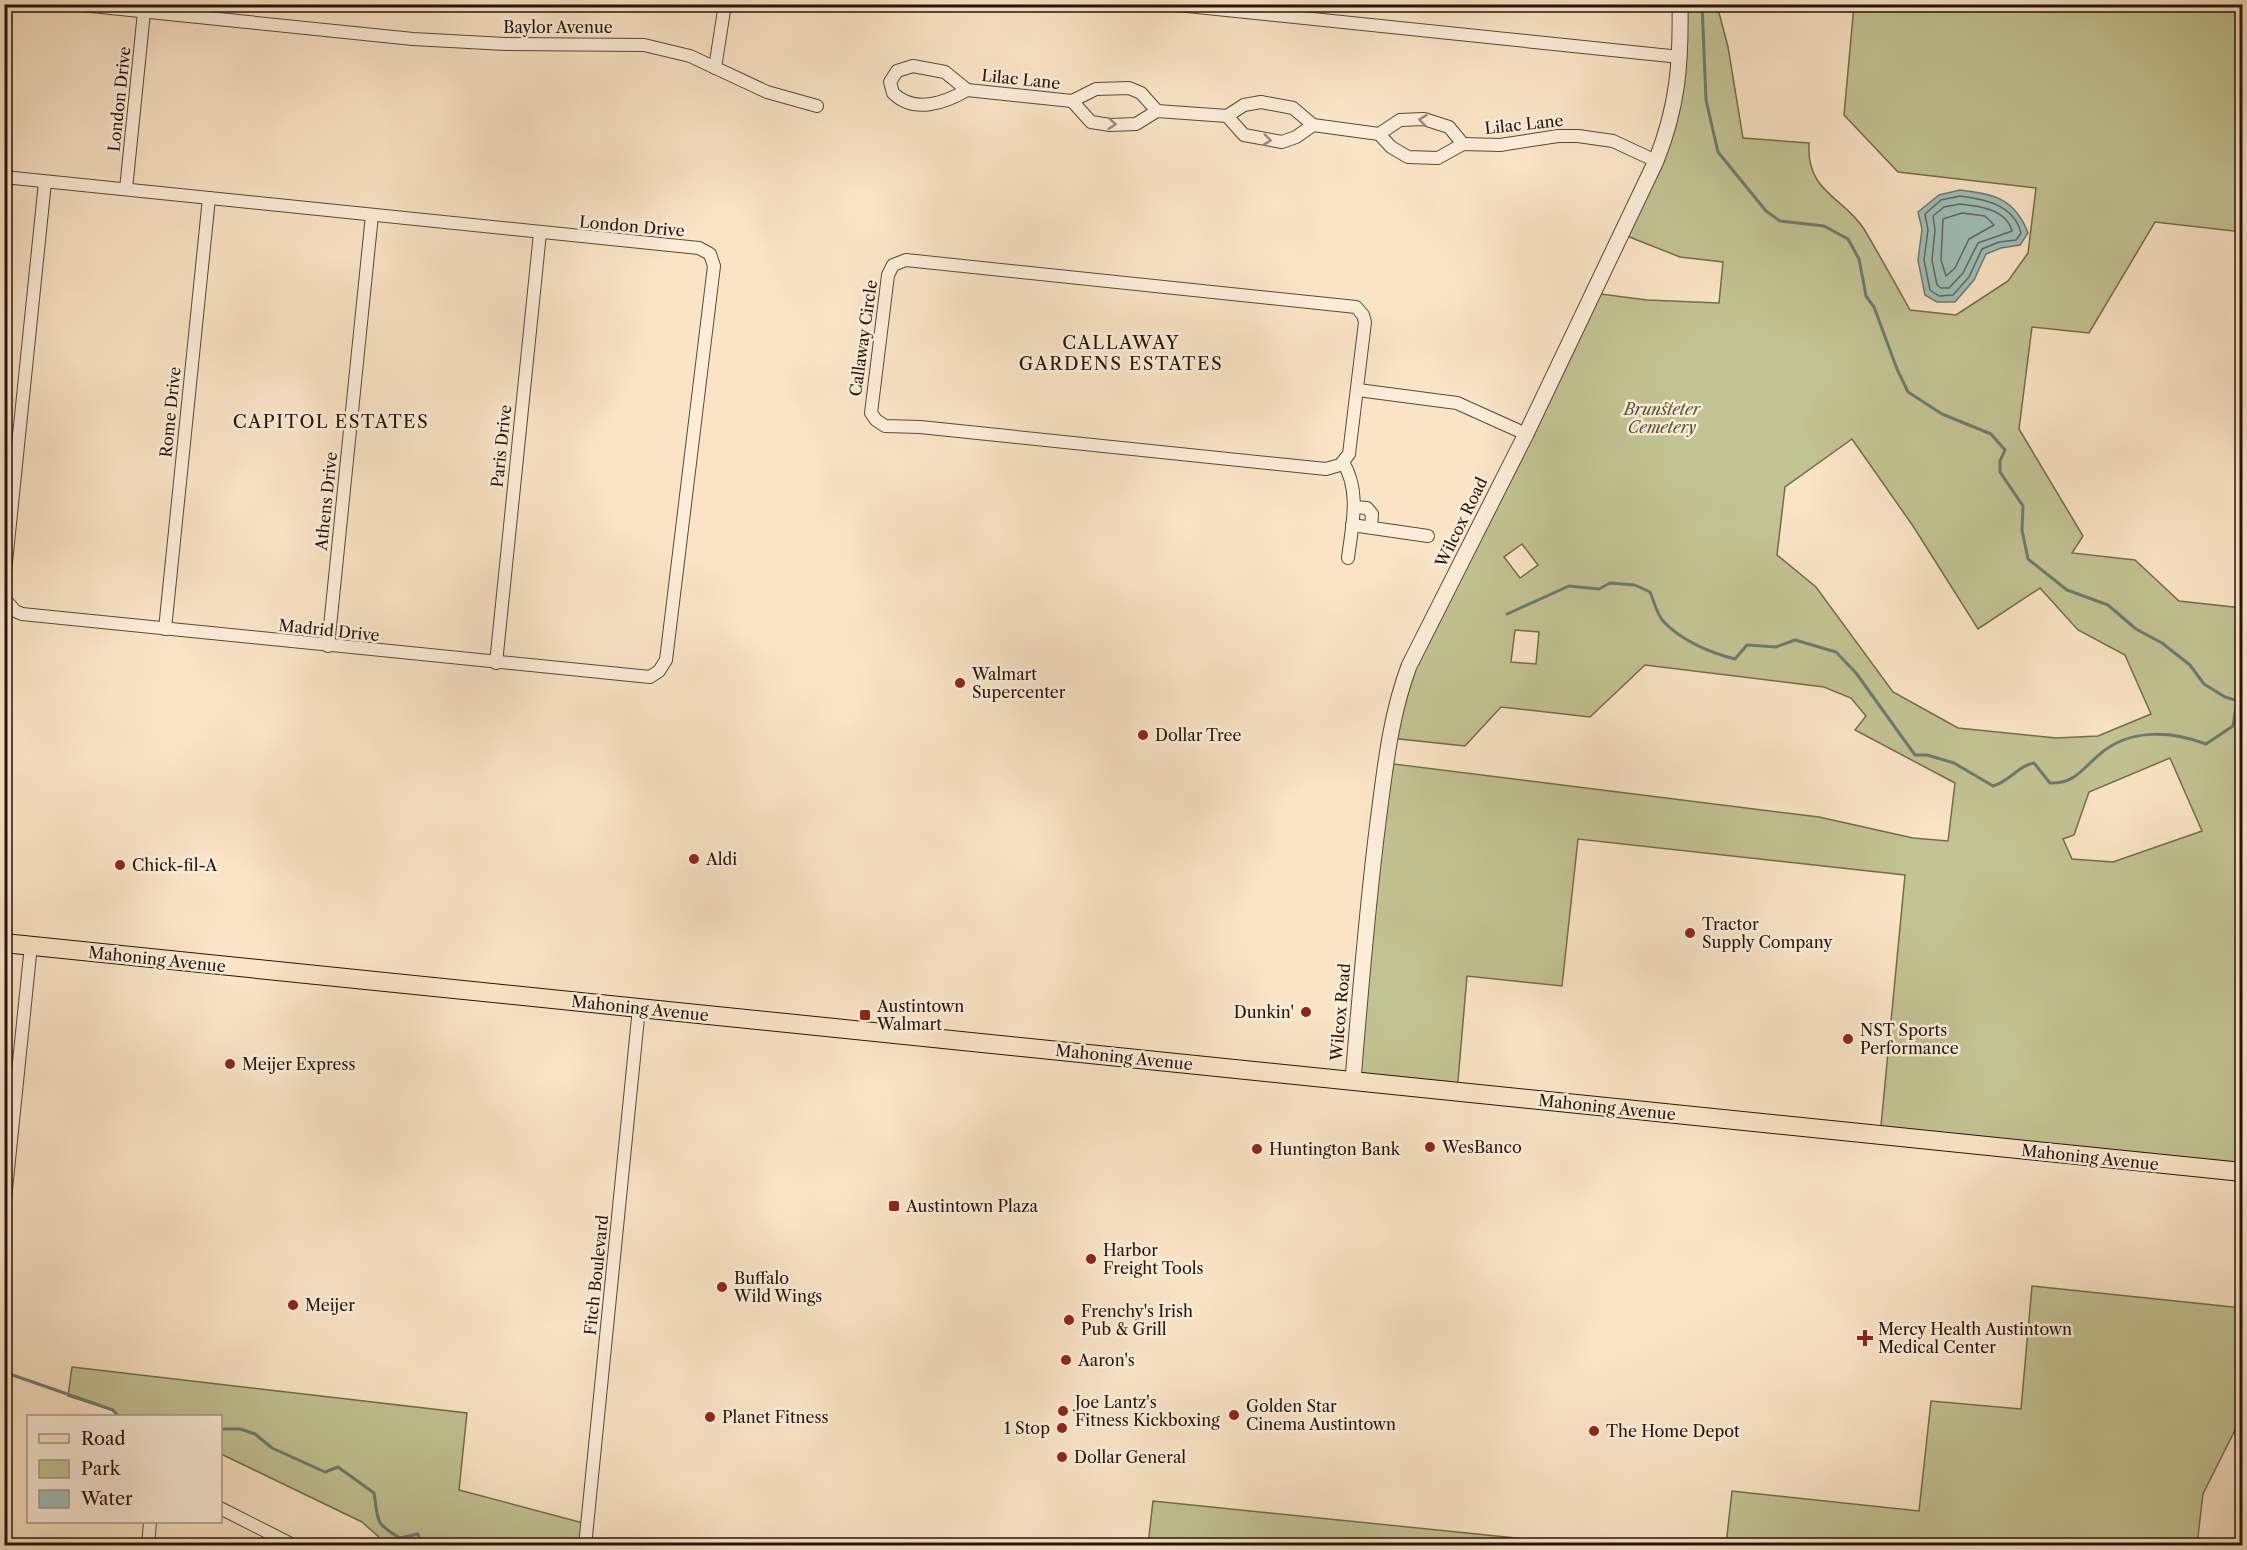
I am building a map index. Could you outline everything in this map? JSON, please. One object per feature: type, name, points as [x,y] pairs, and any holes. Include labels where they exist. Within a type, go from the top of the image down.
[{"type":"main road","name":"Mahoning Avenue","points":[[4,943],[2242,1172]]},
{"type":"street","name":"Baylor Avenue","points":[[72,4],[413,39],[505,44],[644,45],[690,56],[767,92],[817,106]]},
{"type":"street","points":[[716,68],[725,4]]},
{"type":"street","points":[[1168,4],[1680,57]]},
{"type":"street","name":"Wilcox Road","points":[[1353,1080],[1364,931],[1389,735],[1397,704],[1409,666],[1526,434],[1656,161],[1676,103],[1680,57],[1680,4]]},
{"type":"street","name":"London Drive","points":[[126,189],[144,12]]},
{"type":"street","name":"Lilac Lane","points":[[967,90],[947,102],[930,105],[906,102],[898,98],[890,88],[890,82],[892,77],[903,68],[921,66],[945,72],[967,90],[1072,101],[1096,88],[1129,88],[1141,93],[1157,111],[1136,124],[1091,122],[1072,101]]},
{"type":"street","points":[[1157,111],[1227,116],[1244,105],[1261,102],[1287,106],[1312,125],[1379,134]]},
{"type":"street","points":[[1227,116],[1237,129],[1251,138],[1282,142],[1296,137],[1312,125]]},
{"type":"street","name":"Lilac Lane","points":[[1462,144],[1449,127],[1424,119],[1400,120],[1379,134],[1391,147],[1408,157],[1437,158],[1462,144],[1500,145],[1578,135],[1613,141],[1656,161]]},
{"type":"street","name":"London Drive","points":[[4,177],[699,248],[706,251],[713,260],[666,660],[657,673]]},
{"type":"street","points":[[4,582],[45,182]]},
{"type":"street","name":"Rome Drive","points":[[165,629],[209,198]]},
{"type":"street","name":"Athens Drive","points":[[328,646],[372,215]]},
{"type":"street","name":"Paris Drive","points":[[495,663],[540,233]]},
{"type":"street","name":"Callaway Circle","points":[[906,260],[1308,303],[1350,305],[1358,309],[1365,322],[1351,447],[1343,462],[1326,469],[920,427],[885,426],[876,420],[870,406],[877,379],[888,275],[893,265],[906,260]]},
{"type":"street","points":[[1358,390],[1457,403],[1526,434]]},
{"type":"street","points":[[1343,462],[1350,474],[1354,507],[1348,558]]},
{"type":"street","points":[[1354,507],[1367,508],[1372,514],[1371,527]]},
{"type":"street","points":[[1352,525],[1428,536]]},
{"type":"street","name":"Madrid Drive","points":[[4,598],[15,611],[22,614],[642,678],[657,673]]},
{"type":"street","points":[[4,1209],[31,945]]},
{"type":"street","name":"Fitch Boulevard","points":[[585,1545],[639,1008]]},
{"type":"street","points":[[222,1509],[295,1545]]},
{"type":"street","points":[[148,1545],[150,1523]]},
{"type":"green space","name":"Brunsteter Cemetery","points":[[1680,5],[1717,5],[1728,47],[1743,138],[1809,143],[1810,160],[1820,184],[1856,218],[1864,229],[1910,310],[1956,315],[2008,281],[2028,253],[2036,188],[1898,172],[1844,115],[1854,5],[2242,5],[2242,232],[2155,222],[2089,333],[2032,327],[2019,429],[2083,536],[2072,553],[2135,560],[2179,601],[2242,608],[2242,1172],[1880,1136],[1905,875],[1578,839],[1562,986],[1467,976],[1457,1092],[1353,1080],[1386,763],[1819,817],[1913,838],[1948,841],[1955,783],[1855,730],[1866,716],[1851,698],[1824,687],[1645,665],[1590,717],[1501,707],[1465,746],[1390,738],[1394,711],[1593,293],[1647,300],[1719,303],[1723,262],[1680,257],[1622,234],[1669,130]],"holes":[[[1852,439],[1913,526],[1978,629],[2040,588],[2078,630],[2125,655],[2151,714],[2098,736],[2056,738],[1958,728],[1893,692],[1816,587],[1777,555],[1785,487]],[[1522,544],[1538,565],[1520,578],[1504,557]],[[1515,630],[1539,632],[1536,664],[1511,662]],[[2170,758],[2202,831],[2113,862],[2072,859],[2063,839],[2074,835],[2089,792]]]},
{"type":"green space","points":[[2032,1286],[2242,1308],[2242,1416],[2203,1494],[2197,1545],[1726,1545],[1732,1491],[1919,1511],[1931,1401],[2021,1409]]},
{"type":"green space","points":[[72,1367],[467,1413],[459,1490],[587,1524],[585,1545],[388,1545],[362,1522],[222,1454],[222,1415],[117,1415],[112,1410],[68,1396]]},
{"type":"green space","points":[[1153,1501],[1584,1545],[1148,1545]]},
{"type":"water","points":[[1960,190],[1983,193],[2002,200],[2017,212],[2028,233],[2020,245],[2001,248],[1986,254],[1974,280],[1955,302],[1937,302],[1925,295],[1918,260],[1922,229],[1918,212],[1939,195]]},
{"type":"waterway","points":[[1702,4],[1706,100],[1718,152],[1766,211],[1780,221],[1824,226],[1848,239],[1859,259],[1866,296],[1874,307],[1908,392],[1942,414],[1991,434],[2005,450],[2000,461],[2000,472],[2023,506],[2022,530],[2028,559],[2067,590],[2108,605],[2136,629],[2162,643],[2190,665],[2204,684],[2225,697],[2242,702]]},
{"type":"waterway","points":[[1507,614],[1569,586],[1599,589],[1610,583],[1635,585],[1650,592],[1659,616],[1671,629],[1697,645],[1716,653],[1735,659],[1747,645],[1776,647],[1795,640],[1836,652],[1856,673],[1915,755],[1927,755],[1954,763],[1993,786],[2034,763],[2050,783],[2066,781],[2112,746],[2138,736],[2152,734],[2179,736],[2206,744],[2233,726],[2236,707],[2242,704]]},
{"type":"waterway","points":[[4,1372],[113,1410],[117,1415]]},
{"type":"waterway","points":[[222,1429],[240,1429],[255,1434],[272,1448],[325,1472],[338,1467],[374,1493],[377,1515],[385,1528],[400,1538],[418,1534],[422,1546]]},
{"type":"place","name":"Walmart Supercenter","points":[[960,683]]},
{"type":"place","name":"Dollar Tree","points":[[1143,735]]},
{"type":"place","name":"Aldi","points":[[694,859]]},
{"type":"place","name":"Chick-fil-A","points":[[120,865]]},
{"type":"place","name":"Tractor Supply Company","points":[[1690,933]]},
{"type":"place","name":"Dunkin'","points":[[1306,1012]]},
{"type":"place","name":"Austintown Walmart","points":[[865,1015]]},
{"type":"place","name":"NST Sports Performance","points":[[1848,1039]]},
{"type":"place","name":"Meijer Express","points":[[230,1064]]},
{"type":"place","name":"WesBanco","points":[[1430,1147]]},
{"type":"place","name":"Huntington Bank","points":[[1257,1149]]},
{"type":"place","name":"Austintown Plaza","points":[[894,1206]]},
{"type":"place","name":"Harbor Freight Tools","points":[[1091,1259]]},
{"type":"place","name":"Buffalo Wild Wings","points":[[722,1287]]},
{"type":"place","name":"Meijer","points":[[293,1305]]},
{"type":"place","name":"Frenchy's Irish Pub & Grill","points":[[1069,1320]]},
{"type":"place","name":"Mercy Health Austintown Medical Center","points":[[1865,1338]]},
{"type":"place","name":"Aaron's","points":[[1066,1360]]},
{"type":"place","name":"Joe Lantz's Fitness Kickboxing","points":[[1063,1411]]},
{"type":"place","name":"Golden Star Cinema Austintown","points":[[1234,1415]]},
{"type":"place","name":"Planet Fitness","points":[[710,1417]]},
{"type":"place","name":"1 Stop","points":[[1062,1428]]},
{"type":"place","name":"The Home Depot","points":[[1594,1431]]},
{"type":"place","name":"Dollar General","points":[[1062,1457]]},
{"type":"district","name":"CALLAWAY GARDENS ESTATES","points":[[1121,353]]},
{"type":"district","name":"CAPITOL ESTATES","points":[[331,422]]}]
